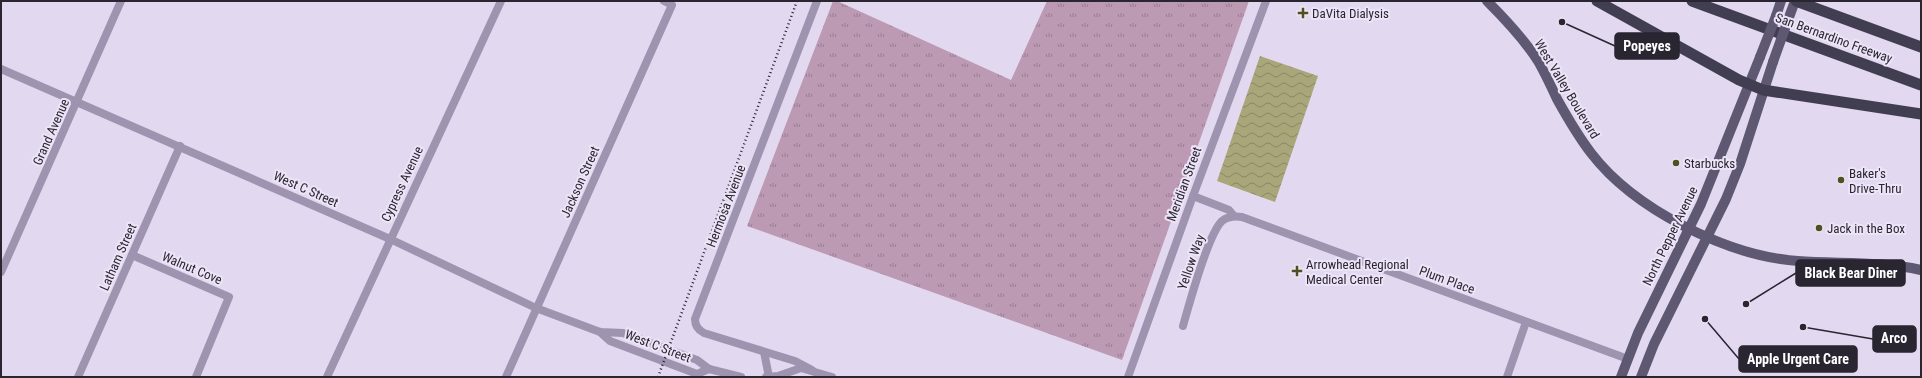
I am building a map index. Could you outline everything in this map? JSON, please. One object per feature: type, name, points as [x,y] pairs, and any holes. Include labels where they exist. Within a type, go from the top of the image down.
[{"type":"highway","points":[[1597,1],[1748,85],[1763,90],[1921,114]]},
{"type":"highway","name":"San Bernardino Freeway","points":[[1692,1],[1921,85]]},
{"type":"highway","name":"San Bernardino Freeway","points":[[1795,1],[1921,47]]},
{"type":"main road","name":"West Valley Boulevard","points":[[1487,1],[1515,30],[1538,62],[1575,129],[1592,154],[1619,181],[1651,207],[1706,237],[1756,254],[1798,261],[1854,262],[1921,270]]},
{"type":"main road","name":"North Pepper Avenue","points":[[1621,377],[1638,333],[1712,180],[1781,1]]},
{"type":"main road","points":[[1641,377],[1654,344],[1726,199],[1740,164],[1763,90],[1795,1]]},
{"type":"street","name":"Grand Avenue","points":[[1,272],[121,1]]},
{"type":"street","name":"Cypress Avenue","points":[[327,377],[501,1]]},
{"type":"street","name":"Jackson Street","points":[[506,377],[672,5],[664,1]]},
{"type":"street","name":"Hermosa Avenue","points":[[764,352],[704,333],[699,330],[695,324],[695,319],[817,1]]},
{"type":"street","name":"Meridian Street","points":[[1128,377],[1192,196],[1266,1]]},
{"type":"street","name":"West C Street","points":[[1,69],[390,239],[536,308],[600,332],[623,333],[697,360],[709,369],[741,377]]},
{"type":"street","name":"Latham Street","points":[[78,377],[180,146]]},
{"type":"street","name":"Plum Place","points":[[1192,196],[1229,210],[1234,216],[1242,216],[1526,322],[1628,358]]},
{"type":"street","name":"Yellow Way","points":[[1183,326],[1193,291],[1215,231],[1221,222],[1226,218],[1234,216]]},
{"type":"street","name":"Walnut Cove","points":[[132,255],[230,297],[196,377]]},
{"type":"street","points":[[1507,377],[1526,322]]},
{"type":"street","name":"West C Street","points":[[600,332],[610,341],[697,374],[709,369]]},
{"type":"street","points":[[812,370],[801,368],[778,377],[768,377],[764,352],[795,361],[812,370],[832,377]]},
{"type":"green space","points":[[833,1],[837,1],[1011,80],[1047,1],[1249,1],[1122,360],[747,226]]},
{"type":"water","points":[[1260,56],[1318,76],[1275,202],[1217,181]]},
{"type":"railway","points":[[658,377],[797,1]]},
{"type":"place","name":"DaVita Dialysis","points":[[1303,13]]},
{"type":"place","name":"Popeyes","points":[[1562,22]]},
{"type":"place","name":"Starbucks","points":[[1676,163]]},
{"type":"place","name":"Baker's Drive-Thru","points":[[1841,180]]},
{"type":"place","name":"Jack in the Box","points":[[1819,228]]},
{"type":"place","name":"Arrowhead Regional Medical Center","points":[[1297,271]]},
{"type":"place","name":"Black Bear Diner","points":[[1746,304]]},
{"type":"place","name":"Apple Urgent Care","points":[[1705,319]]},
{"type":"place","name":"Arco","points":[[1803,327]]}]
